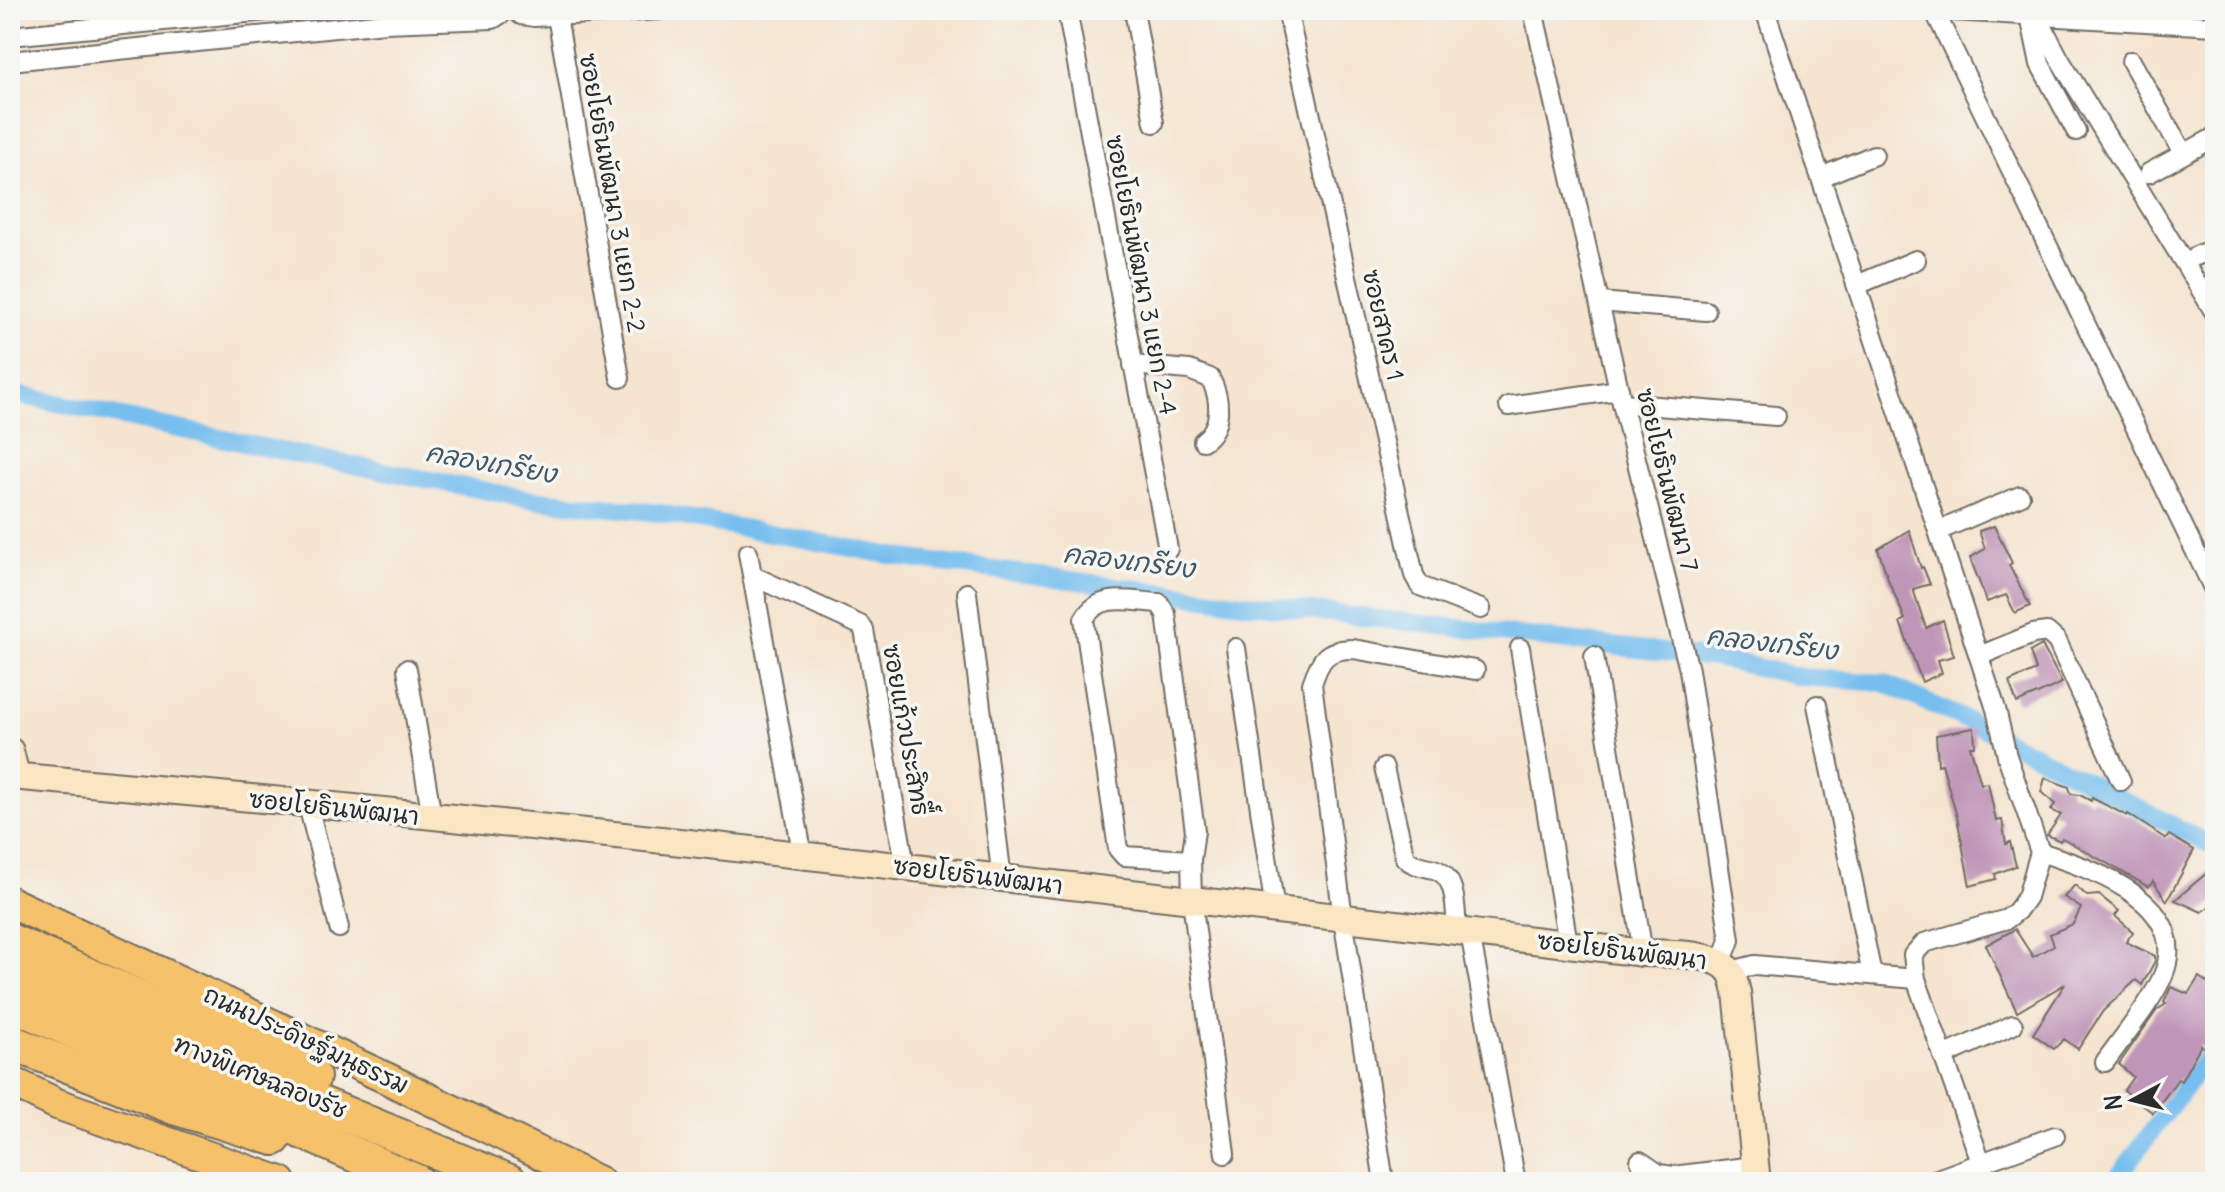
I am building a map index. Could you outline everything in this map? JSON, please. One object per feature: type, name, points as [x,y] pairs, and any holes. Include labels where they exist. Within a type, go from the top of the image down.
[{"type":"highway","points":[[10,941],[301,1071],[447,1154]]},
{"type":"highway","name":"ทางพิเศษฉลองรัช","points":[[10,975],[510,1182]]},
{"type":"highway","name":"ทางพิเศษฉลองรัช","points":[[10,1003],[417,1182]]},
{"type":"highway","points":[[10,1042],[228,1125],[371,1162]]},
{"type":"main road","name":"ถนนประดิษฐ์มนูธรรม","points":[[10,902],[302,1038],[599,1182]]},
{"type":"main road","points":[[10,1081],[57,1104],[281,1182]]},
{"type":"street","points":[[10,36],[149,17],[277,10]]},
{"type":"street","points":[[10,61],[385,23],[493,19],[507,10]]},
{"type":"street","points":[[516,10],[521,15],[534,17],[661,10]]},
{"type":"street","name":"ซอยโยธินพัฒนา 3 แยก 2-4","points":[[1067,10],[1168,549]]},
{"type":"street","points":[[1134,10],[1154,123]]},
{"type":"street","name":"ซอยสาคร 1","points":[[1287,10],[1414,575],[1420,586],[1481,609]]},
{"type":"street","name":"ซอยโยธินพัฒนา 7","points":[[1533,10],[1621,396],[1689,670],[1730,940],[1726,968]]},
{"type":"street","points":[[1765,10],[1979,656],[2007,756],[2040,852],[2027,897],[2017,911],[2007,919],[1924,943],[1913,955],[1916,979],[1988,1182]]},
{"type":"street","points":[[2215,26],[1934,10],[2215,592]]},
{"type":"street","name":"ซอยโยธินพัฒนา 3 แยก 2-2","points":[[557,16],[620,378]]},
{"type":"street","points":[[2033,16],[2040,64],[2076,131]]},
{"type":"street","points":[[2033,16],[2215,313]]},
{"type":"street","points":[[149,17],[157,47]]},
{"type":"street","points":[[2131,61],[2183,153]]},
{"type":"street","points":[[2149,173],[2215,137]]},
{"type":"street","points":[[1821,177],[1874,155]]},
{"type":"street","points":[[2196,256],[2215,248]]},
{"type":"street","points":[[1857,285],[1916,260]]},
{"type":"street","points":[[1600,302],[1706,311]]},
{"type":"street","points":[[1133,365],[1189,370],[1210,378],[1218,406],[1218,424],[1213,434],[1203,441]]},
{"type":"street","points":[[1509,406],[1621,396],[1776,416]]},
{"type":"street","points":[[1938,531],[2020,496]]},
{"type":"street","points":[[748,553],[803,857]]},
{"type":"street","name":"ซอยแก้วประสิทธื์","points":[[753,576],[860,625],[864,630],[905,866]]},
{"type":"street","points":[[967,593],[1002,879]]},
{"type":"street","points":[[1191,860],[1124,856],[1118,849],[1084,619],[1093,606],[1103,601],[1159,603],[1164,606],[1195,831],[1191,860],[1192,900],[1225,1154]]},
{"type":"street","points":[[1979,656],[2033,634],[2047,632],[2057,641],[2121,781]]},
{"type":"street","points":[[1236,648],[1275,910]]},
{"type":"street","points":[[1520,648],[1568,944]]},
{"type":"street","points":[[1384,1182],[1343,918],[1312,684],[1319,662],[1337,649],[1353,649],[1475,670]]},
{"type":"street","points":[[1594,656],[1643,953]]},
{"type":"street","points":[[407,669],[432,817]]},
{"type":"street","points":[[1817,705],[1872,975]]},
{"type":"street","name":"ซอยโยธินพัฒนา","points":[[12,768],[308,805],[905,866],[1643,953],[1698,956],[1726,968],[1737,992],[1756,1174]]},
{"type":"street","points":[[1384,768],[1405,858],[1412,865],[1441,871],[1452,889],[1516,1182]]},
{"type":"street","points":[[308,805],[339,928]]},
{"type":"street","points":[[2040,852],[2088,868],[2153,909],[2164,925],[2168,942],[2167,962],[2159,985],[2105,1062]]},
{"type":"street","points":[[1726,968],[1755,965],[1916,979]]},
{"type":"street","points":[[1943,1056],[2013,1025]]},
{"type":"street","points":[[1929,1182],[2055,1136]]},
{"type":"street","points":[[1640,1161],[1659,1174],[1673,1176],[1756,1174]]},
{"type":"building","points":[[1994,526],[2030,606],[2015,613],[2006,595],[1987,602],[1970,558],[1985,549],[1979,531]]},
{"type":"building","points":[[1909,530],[1921,568],[1930,584],[1913,589],[1926,628],[1943,620],[1954,656],[1938,660],[1942,673],[1922,682],[1900,622],[1905,619],[1878,549]]},
{"type":"building","points":[[2042,645],[2062,683],[2017,703],[2009,682],[2036,670],[2030,652]]},
{"type":"building","points":[[1974,728],[1975,746],[1970,746],[1981,784],[1988,783],[1996,821],[2002,820],[2006,844],[2010,842],[2016,866],[1995,874],[1996,879],[1970,886],[1957,817],[1942,764],[1938,765],[1936,735]]},
{"type":"building","points":[[2045,778],[2069,787],[2071,794],[2091,801],[2092,798],[2128,814],[2166,839],[2169,835],[2194,850],[2167,901],[2153,881],[2149,887],[2062,838],[2060,841],[2047,835],[2061,815],[2051,810],[2055,804],[2041,792]]},
{"type":"building","points":[[2215,866],[2215,902],[2202,912],[2175,900]]},
{"type":"building","points":[[2075,885],[2087,896],[2099,895],[2119,911],[2115,916],[2133,932],[2126,942],[2155,956],[2155,961],[2142,985],[2136,980],[2103,1011],[2078,1049],[2064,1039],[2054,1049],[2033,1034],[2065,984],[2017,1012],[1986,945],[2015,929],[2033,957],[2054,945],[2050,934],[2073,924],[2081,908],[2064,897]]},
{"type":"building","points":[[2199,977],[2215,988],[2215,1035],[2204,1048],[2201,1045],[2181,1081],[2178,1079],[2153,1113],[2124,1090],[2133,1077],[2119,1064],[2157,1010],[2166,1004],[2164,1002],[2171,987],[2188,994]]},
{"type":"waterway","name":"คลองเกรียง","points":[[10,393],[300,455],[529,499],[660,513],[905,558],[1243,603],[1715,658],[1801,677],[1884,683],[1969,721],[2215,847]]},
{"type":"waterway","points":[[2114,1182],[2215,1047]]}]
